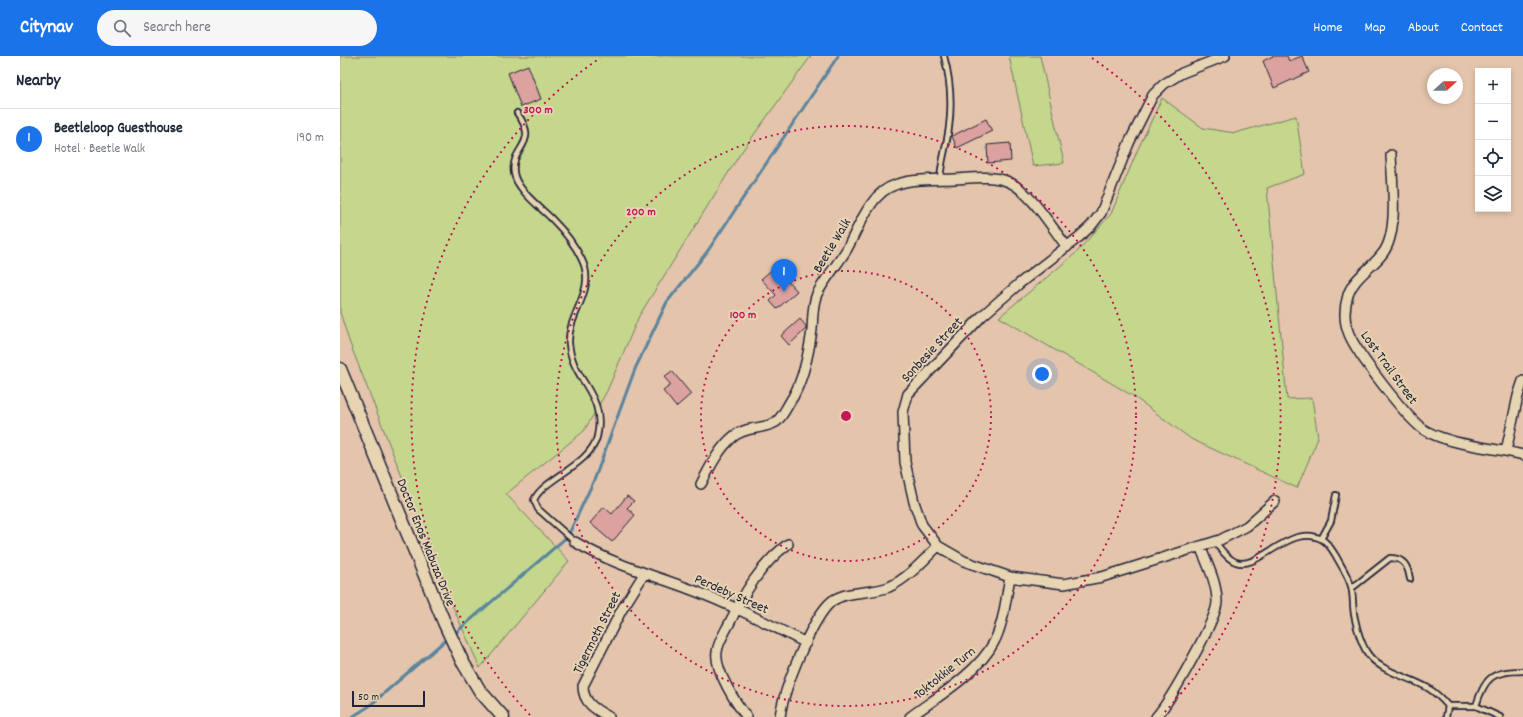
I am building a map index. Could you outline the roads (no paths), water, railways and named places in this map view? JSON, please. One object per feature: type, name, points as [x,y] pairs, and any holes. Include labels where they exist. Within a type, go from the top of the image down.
[{"type":"main road","name":"Doctor Enos Mabuza Drive","points":[[340,369],[345,393],[462,661],[480,691],[503,717]]},
{"type":"street","name":"Sonbesie Street","points":[[1225,56],[1182,73],[1164,84],[1153,95],[1129,143],[1101,213],[1091,226],[1067,247],[1020,283],[982,316],[908,394],[903,412],[905,462],[914,502],[922,525],[938,546],[964,561],[1010,576],[1048,583],[1078,582],[1214,541],[1247,526],[1275,501]]},
{"type":"street","name":"Lost Trail Street","points":[[1391,155],[1393,228],[1390,240],[1382,254],[1356,281],[1348,294],[1344,311],[1349,334],[1366,360],[1409,418],[1424,430],[1440,438],[1523,455]]},
{"type":"street","name":"Beetle Walk","points":[[701,484],[711,464],[734,436],[744,430],[767,426],[777,421],[784,411],[794,394],[806,364],[812,330],[813,305],[817,294],[878,196],[896,185],[911,181],[993,178],[1009,182],[1029,198],[1067,247]]},
{"type":"street","points":[[1506,451],[1518,396],[1523,381]]},
{"type":"street","name":"Perdeby Street","points":[[575,542],[587,549],[644,574],[687,588],[737,608],[806,643]]},
{"type":"street","points":[[747,717],[723,676],[718,663],[717,652],[747,589],[772,557],[788,544]]},
{"type":"street","points":[[780,717],[787,687],[806,643],[821,614],[833,601],[845,596],[888,587],[921,564],[938,546]]},
{"type":"street","points":[[1156,717],[1171,695],[1213,620],[1217,603],[1215,585],[1200,546]]},
{"type":"street","name":"Tigermoth Street","points":[[609,717],[596,711],[588,702],[583,693],[584,686],[621,611],[644,574]]},
{"type":"street","name":"Toktokkie Turn","points":[[910,717],[973,669],[988,653],[995,641],[999,629],[1010,576]]},
{"type":"lane","points":[[940,180],[941,161],[949,128],[950,116],[948,74],[944,56]]},
{"type":"lane","points":[[518,113],[525,123],[527,131],[525,142],[515,160],[514,173],[517,182],[573,244],[583,262],[587,276],[586,287],[572,327],[569,343],[572,358],[598,408],[600,418],[596,439],[587,453],[563,475],[537,494],[534,500],[538,509],[575,542]]},
{"type":"lane","points":[[1321,539],[1331,521],[1336,495]]},
{"type":"lane","points":[[1214,541],[1234,562],[1242,564],[1260,558],[1278,544],[1289,540],[1311,536],[1321,539],[1330,547],[1348,576],[1352,588],[1355,619],[1360,635],[1366,651],[1375,662],[1427,688],[1438,695],[1448,706],[1476,706],[1500,717]]},
{"type":"lane","points":[[1352,588],[1390,558],[1398,558],[1404,562],[1410,579]]},
{"type":"lane","points":[[1476,706],[1484,685],[1489,678],[1498,673],[1523,671]]},
{"type":"lane","points":[[1446,717],[1448,706]]},
{"type":"waterway","points":[[453,635],[568,536],[595,478],[635,369],[667,302],[707,252],[838,56]]},
{"type":"waterway","points":[[352,717],[368,707],[448,638]]},
{"type":"place","name":"Beetleloop Guesthouse","points":[[784,292]]}]
